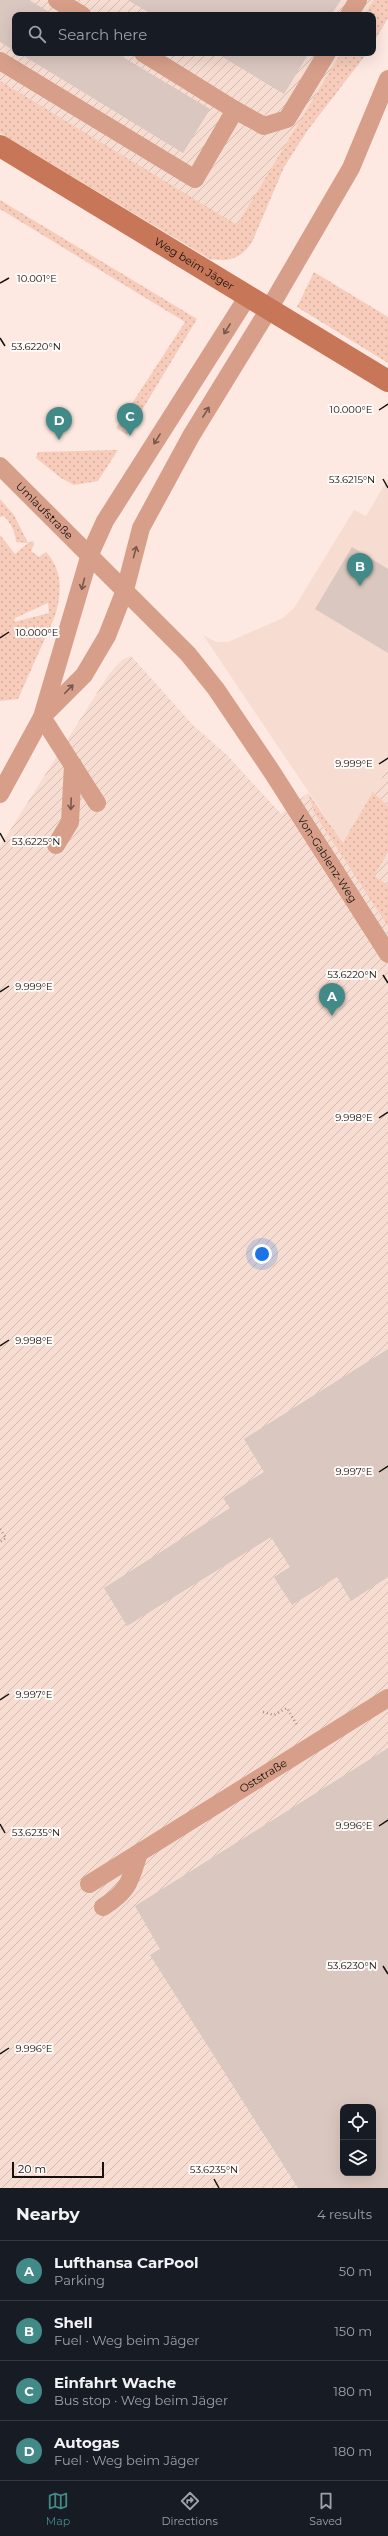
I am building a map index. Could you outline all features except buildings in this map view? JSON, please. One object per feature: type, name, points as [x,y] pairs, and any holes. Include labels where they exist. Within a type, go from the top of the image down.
[{"type":"street","name":"Weg beim Jäger","points":[[0,146],[388,381]]},
{"type":"lane","points":[[57,0],[77,12]]},
{"type":"lane","points":[[351,12],[358,0]]},
{"type":"lane","points":[[148,56],[235,110],[264,126],[287,119],[325,56]]},
{"type":"lane","points":[[0,61],[195,179],[235,110]]},
{"type":"lane","points":[[42,717],[84,675],[107,636],[125,590],[141,528],[191,436],[269,309],[350,168],[388,79]]},
{"type":"lane","points":[[0,794],[42,717],[90,554],[106,521],[248,296]]},
{"type":"lane","name":"Umlaufstraße","points":[[0,466],[125,590]]},
{"type":"lane","name":"Von-Gablenz-Weg","points":[[125,590],[188,654],[216,689],[272,772],[386,950]]},
{"type":"lane","points":[[42,717],[97,803]]},
{"type":"lane","points":[[56,846],[70,822],[73,764]]},
{"type":"lane","name":"Oststraße","points":[[88,1884],[311,1748],[388,1698]]},
{"type":"lane","points":[[103,1907],[119,1897],[130,1881],[139,1853]]},
{"type":"path","points":[[0,1529],[6,1538],[0,1542]]},
{"type":"path","points":[[263,1712],[274,1715],[287,1708],[311,1748]]},
{"type":"shaded area","points":[[0,0],[388,0],[388,18],[376,38],[376,12],[12,12],[12,56],[365,56],[307,131],[284,167],[252,242],[0,89]]},
{"type":"shaded area","points":[[374,0],[388,0],[388,18],[376,38],[376,12],[366,12]]},
{"type":"shaded area","points":[[339,56],[365,56],[307,131],[284,167],[252,242],[248,248],[239,256],[223,260],[210,259],[0,133],[0,81],[237,225]]},
{"type":"shaded area","points":[[0,200],[197,319],[136,420],[130,417],[121,431],[116,428],[185,322],[0,209]]},
{"type":"shaded area","points":[[314,272],[388,317],[388,363],[297,307]]},
{"type":"shaded area","points":[[118,450],[98,481],[74,485],[61,478],[36,458],[38,452]]},
{"type":"shaded area","points":[[388,479],[388,768],[343,843],[203,635],[216,642],[228,642],[283,618],[294,608],[354,510],[366,516]]},
{"type":"shaded area","points":[[0,499],[14,515],[28,543],[16,542],[15,534],[11,525],[4,516],[0,517]]},
{"type":"shaded area","points":[[0,535],[15,554],[28,543],[33,541],[34,544],[31,551],[39,557],[46,552],[56,566],[60,582],[60,590],[55,616],[18,699],[0,701]],"holes":[[[48,603],[49,613],[14,622],[15,618]]]},
{"type":"shaded area","points":[[131,656],[193,725],[227,755],[281,814],[308,793],[342,843],[388,768],[388,2188],[0,2188],[0,846],[109,674],[122,660]]},
{"type":"shaded area","points":[[373,792],[388,806],[388,852],[374,876],[388,885],[388,926],[315,814],[308,793],[343,843]]},
{"type":"place","name":"Einfahrt Wache","points":[[130,436]]},
{"type":"place","name":"Autogas","points":[[59,440]]},
{"type":"place","name":"Shell","points":[[360,586]]},
{"type":"place","name":"Lufthansa CarPool","points":[[332,1016]]}]
